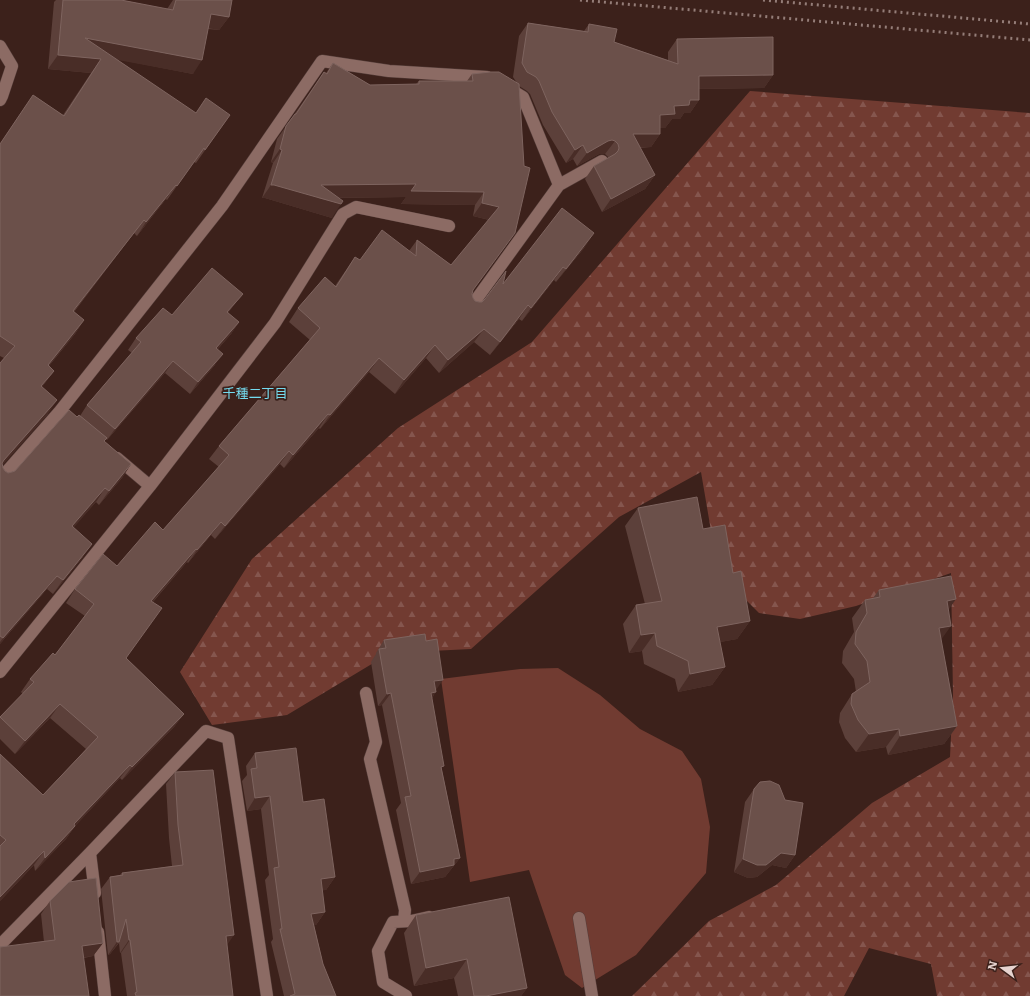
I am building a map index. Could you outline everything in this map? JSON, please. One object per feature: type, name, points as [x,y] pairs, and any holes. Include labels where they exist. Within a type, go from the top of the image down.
[{"type":"street","points":[[0,46],[12,66],[0,100]]},
{"type":"street","points":[[0,479],[60,411],[222,206],[322,61],[389,71],[492,78],[523,96],[559,185]]},
{"type":"street","points":[[470,308],[559,185],[602,161]]},
{"type":"street","points":[[0,672],[150,486],[275,323],[343,214],[356,207],[449,226]]},
{"type":"street","points":[[60,411],[72,421]]},
{"type":"street","points":[[108,451],[150,486]]},
{"type":"street","points":[[366,693],[376,742],[370,759],[405,910],[404,921]]},
{"type":"street","points":[[0,945],[206,731],[228,738],[266,996]]},
{"type":"street","points":[[90,853],[96,905]]},
{"type":"street","points":[[406,996],[383,982],[378,951],[393,922],[411,921],[441,914]]},
{"type":"street","points":[[579,918],[592,996]]},
{"type":"street","points":[[97,920],[105,996]]},
{"type":"green space","points":[[750,91],[1030,113],[1030,996],[937,996],[931,964],[869,948],[844,996],[632,996],[709,921],[776,885],[872,803],[950,757],[953,695],[951,573],[856,606],[800,619],[759,613],[718,572],[701,472],[619,517],[471,649],[390,653],[287,715],[212,725],[180,672],[252,559],[398,428],[532,342]]},
{"type":"green space","points":[[558,668],[600,695],[640,729],[682,751],[701,779],[710,827],[706,873],[636,955],[582,988],[565,975],[529,870],[470,882],[441,679],[520,669]]},
{"type":"building","points":[[63,0],[121,0],[173,10],[176,0],[232,0],[229,17],[211,14],[202,60],[85,38],[196,113],[206,98],[230,115],[177,186],[176,185],[146,222],[144,220],[73,311],[84,320],[48,365],[54,371],[41,386],[57,400],[2,463],[3,468],[8,473],[15,471],[69,410],[77,417],[79,415],[107,438],[104,441],[131,464],[109,491],[105,488],[72,526],[92,544],[63,580],[57,576],[3,638],[0,636],[0,363],[15,346],[0,336],[0,144],[33,95],[64,116],[101,59],[58,55]]},
{"type":"building","points":[[528,23],[588,32],[589,24],[617,29],[614,42],[678,64],[677,39],[773,37],[773,75],[699,76],[699,100],[690,100],[689,105],[674,106],[675,114],[660,115],[660,134],[633,134],[655,175],[611,199],[594,166],[615,154],[619,148],[618,144],[612,140],[587,153],[583,145],[575,150],[552,112],[539,81],[536,77],[527,72],[522,63]]},
{"type":"building","points":[[333,63],[370,85],[419,84],[419,81],[473,81],[472,74],[490,72],[499,72],[519,84],[524,166],[530,168],[515,233],[473,290],[472,294],[475,301],[482,302],[506,271],[503,284],[562,208],[594,233],[566,269],[563,267],[531,308],[528,305],[500,342],[484,329],[448,360],[435,345],[404,380],[379,358],[293,455],[289,451],[225,526],[221,522],[197,550],[196,549],[151,601],[162,608],[126,658],[184,714],[132,767],[130,765],[74,824],[75,826],[45,858],[44,851],[0,897],[0,846],[6,840],[0,835],[0,754],[43,795],[98,737],[60,704],[25,741],[0,717],[34,682],[30,679],[53,653],[55,655],[94,604],[75,589],[103,554],[117,566],[155,522],[163,530],[229,455],[219,446],[320,328],[298,308],[325,277],[336,287],[355,257],[360,260],[382,230],[416,256],[417,240],[451,265],[499,207],[482,203],[484,192],[411,191],[416,184],[321,185],[343,201],[341,204],[271,185],[282,150],[280,149],[286,126],[296,114],[324,72],[327,74]]},
{"type":"building","points":[[212,268],[243,294],[227,312],[239,322],[216,348],[223,354],[198,382],[173,361],[115,429],[87,405],[141,342],[136,338],[163,308],[172,315]]},
{"type":"building","points":[[697,497],[703,529],[725,525],[733,573],[741,571],[750,621],[717,627],[725,667],[690,674],[688,661],[657,646],[655,633],[641,635],[636,605],[662,601],[638,508]]},
{"type":"building","points":[[951,576],[956,599],[947,601],[951,626],[939,628],[957,726],[900,736],[899,729],[869,734],[858,720],[851,704],[852,694],[870,682],[867,661],[855,644],[856,632],[867,613],[865,600],[880,597],[879,590]]},
{"type":"building","points":[[425,634],[426,641],[437,639],[443,680],[434,681],[436,692],[431,693],[444,766],[441,767],[460,858],[454,859],[454,865],[420,872],[405,797],[411,796],[391,693],[387,694],[379,649],[386,648],[384,640]]},
{"type":"building","points":[[296,748],[303,802],[324,799],[335,877],[321,879],[325,912],[311,914],[323,964],[336,996],[290,996],[295,994],[280,929],[282,929],[274,868],[279,867],[270,796],[255,798],[251,769],[257,768],[255,753]]},
{"type":"building","points":[[213,770],[234,935],[226,936],[233,996],[136,996],[135,993],[137,992],[126,919],[119,942],[117,942],[110,877],[123,875],[122,873],[183,865],[178,825],[175,772]]},
{"type":"building","points":[[770,781],[779,785],[785,800],[803,803],[795,855],[781,853],[766,865],[757,865],[743,859],[754,789],[760,782]]},
{"type":"building","points":[[96,878],[103,943],[82,946],[89,996],[0,996],[0,947],[55,940],[50,901],[69,882]]},
{"type":"building","points":[[509,897],[527,988],[486,996],[474,996],[467,959],[426,968],[416,915]]},
{"type":"railway","points":[[580,0],[1030,40]]},
{"type":"railway","points":[[763,0],[1030,24]]},
{"type":"district","name":"千種二丁目","points":[[255,393]]}]
